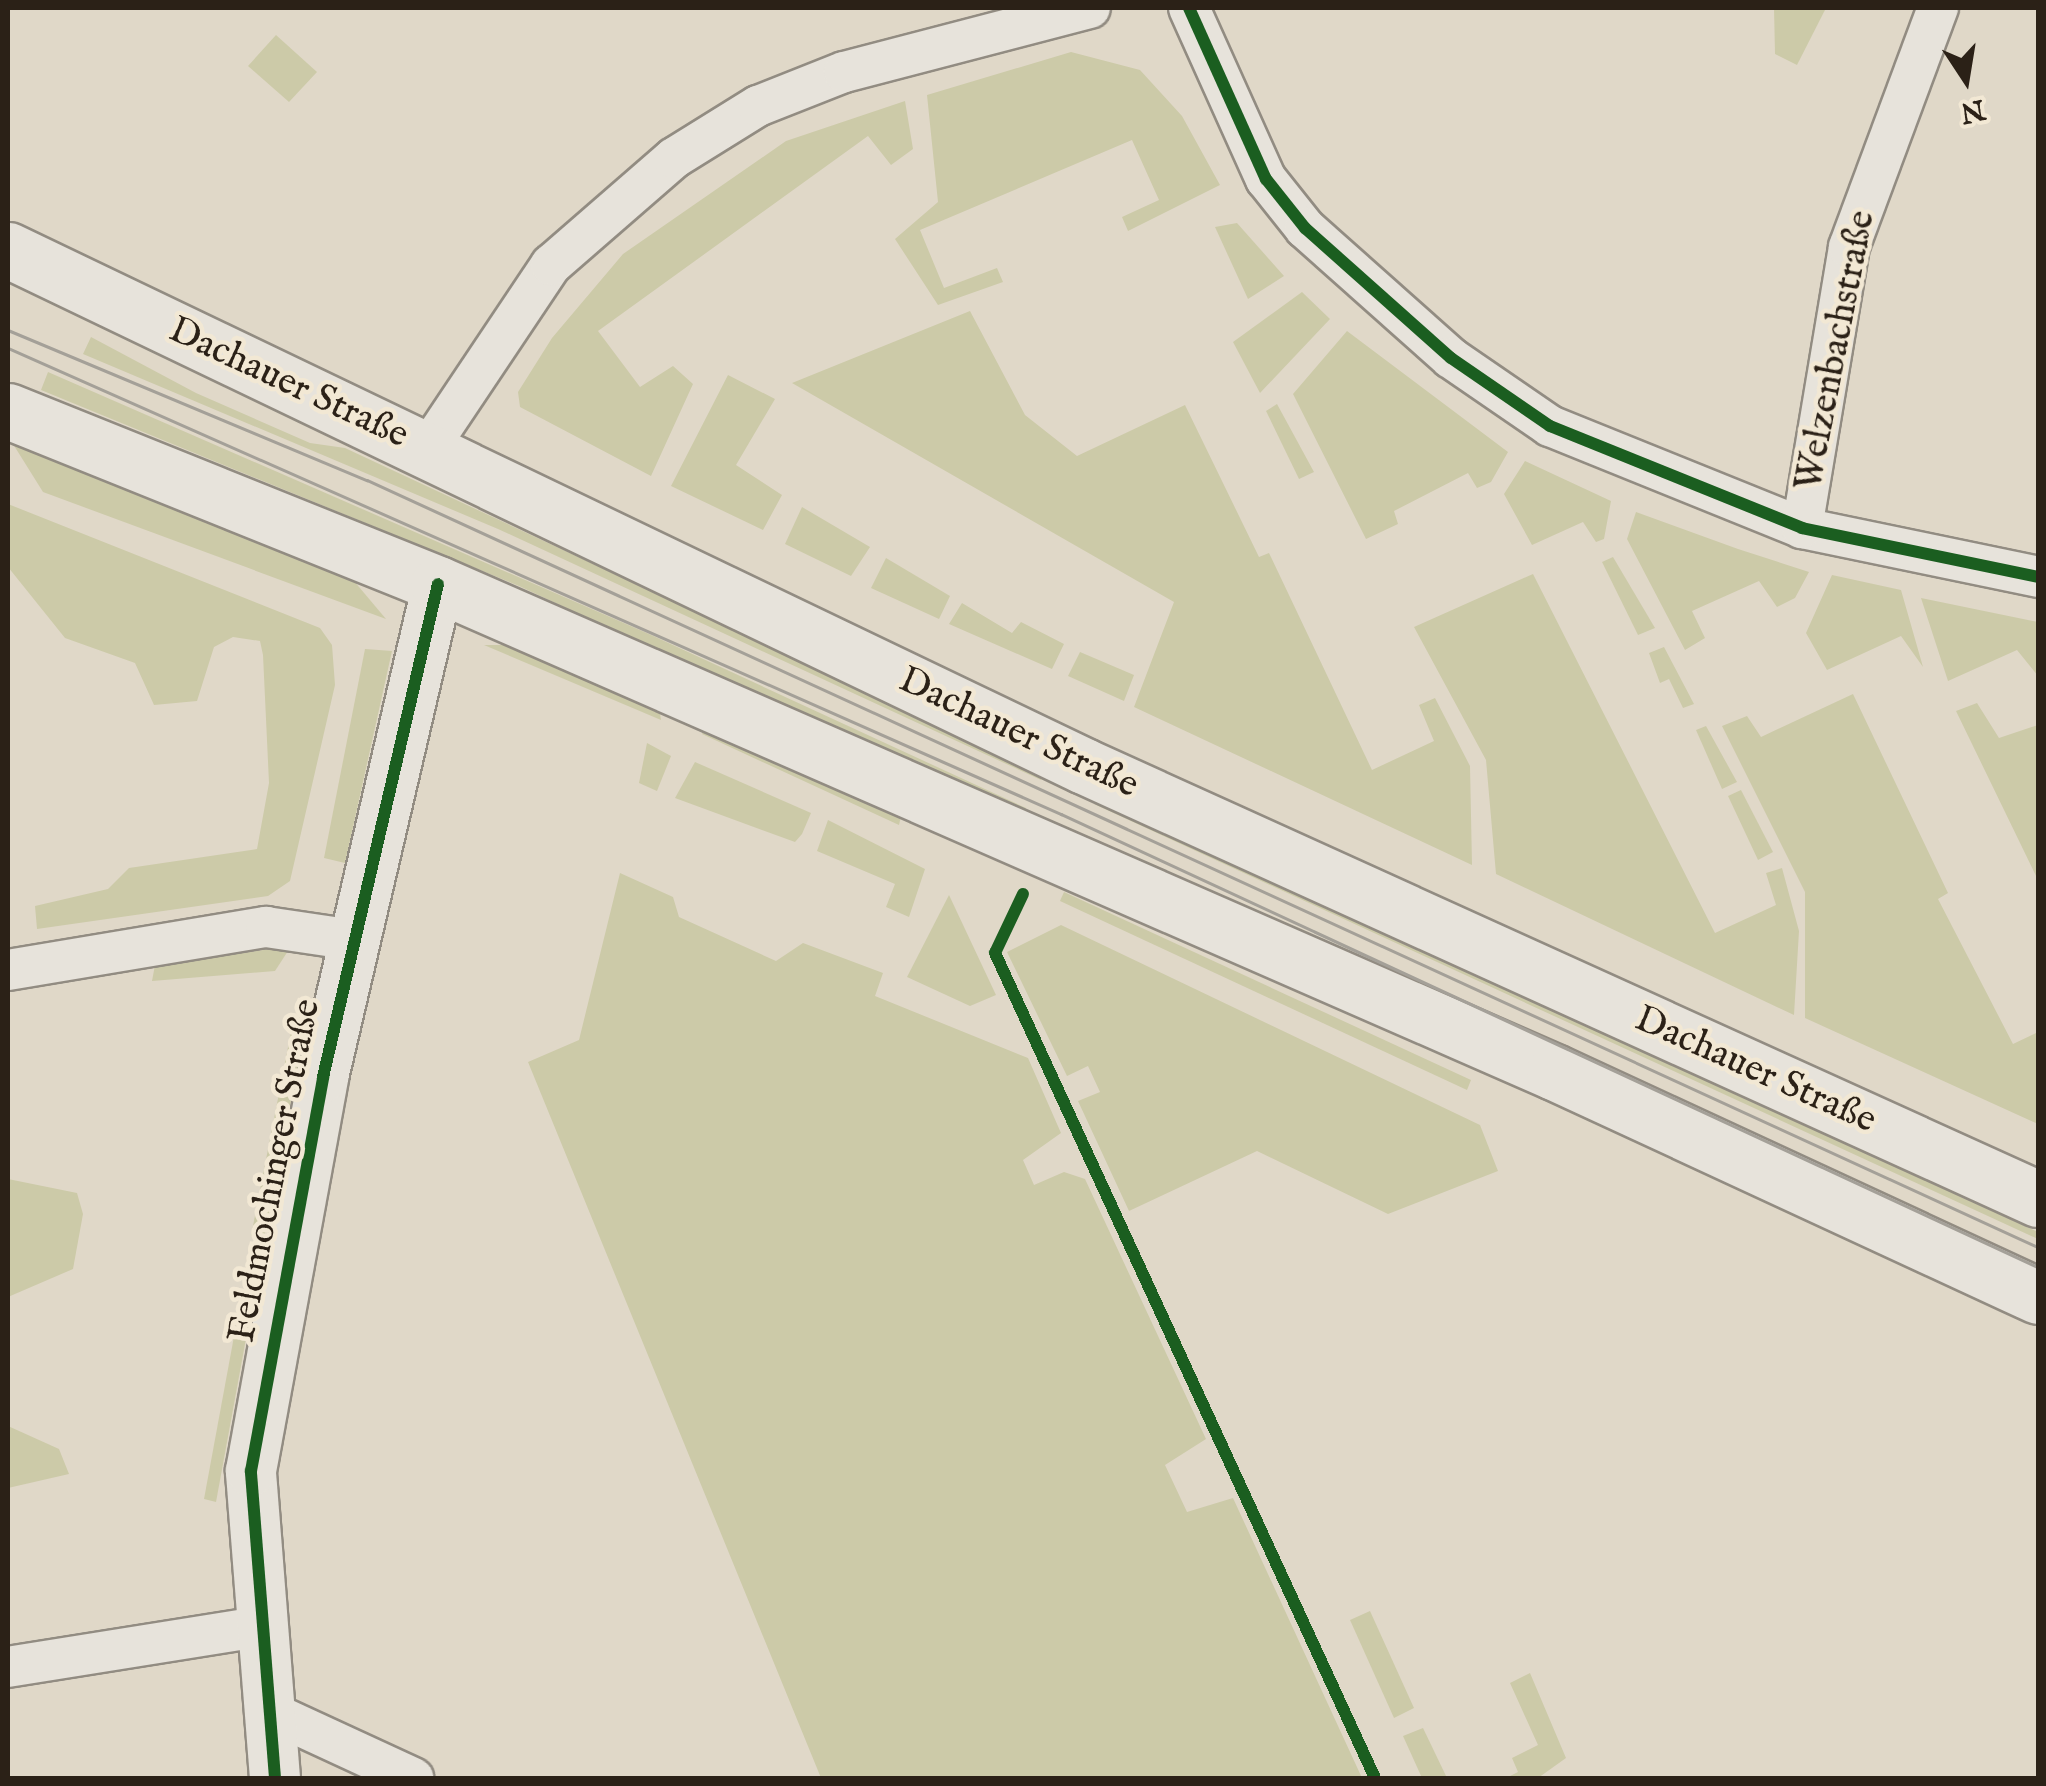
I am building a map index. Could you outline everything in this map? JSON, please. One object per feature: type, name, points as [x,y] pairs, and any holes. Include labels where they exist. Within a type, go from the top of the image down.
[{"type":"main road","name":"Dachauer Straße","points":[[8,250],[1084,766],[2038,1199]]},
{"type":"main road","points":[[8,410],[438,584],[1554,1072],[2038,1296]]},
{"type":"street","points":[[427,450],[551,265],[674,158],[758,106],[844,72],[1090,8]]},
{"type":"street","points":[[1189,8],[1266,179],[1365,288],[1550,426],[1802,528],[2038,577]]},
{"type":"street","name":"Welzenbachstraße","points":[[1802,528],[1849,248],[1938,8]]},
{"type":"street","name":"Feldmochinger Straße","points":[[275,1778],[259,1627],[252,1471],[354,940],[438,584]]},
{"type":"street","points":[[8,970],[266,927],[354,940]]},
{"type":"street","points":[[8,1667],[259,1627]]},
{"type":"street","points":[[268,1711],[414,1778]]},
{"type":"shaded area","points":[[1774,8],[1826,8],[1797,65],[1775,54]]},
{"type":"shaded area","points":[[276,35],[317,72],[289,102],[248,66]]},
{"type":"shaded area","points":[[1071,52],[1140,70],[1182,116],[1220,185],[1128,231],[1122,217],[1159,200],[1132,140],[920,230],[944,288],[997,268],[1003,282],[938,305],[895,239],[938,202],[927,95]]},
{"type":"shaded area","points":[[905,101],[913,149],[891,165],[868,136],[598,331],[640,387],[673,366],[693,384],[651,476],[520,407],[518,392],[552,338],[623,254],[786,141]]},
{"type":"shaded area","points":[[1237,223],[1284,276],[1248,299],[1215,227]]},
{"type":"shaded area","points":[[1302,292],[1330,319],[1260,393],[1233,342]]},
{"type":"shaded area","points":[[970,311],[1025,415],[1077,456],[1185,405],[1259,557],[1269,553],[1372,770],[1434,741],[1419,705],[1435,698],[1470,766],[1472,865],[1134,707],[1174,602],[792,383]]},
{"type":"shaded area","points":[[1347,331],[1508,452],[1491,482],[1477,488],[1468,473],[1394,511],[1398,524],[1366,539],[1293,394]]},
{"type":"shaded area","points":[[91,337],[196,393],[310,443],[345,448],[848,683],[1048,764],[1041,780],[498,529],[83,354]]},
{"type":"shaded area","points":[[48,372],[649,634],[1026,808],[1021,820],[519,586],[41,390]]},
{"type":"shaded area","points":[[728,375],[775,399],[736,465],[782,495],[763,530],[671,486]]},
{"type":"shaded area","points":[[1277,404],[1314,472],[1299,479],[1266,411]]},
{"type":"shaded area","points":[[8,436],[354,581],[386,619],[43,492]]},
{"type":"shaded area","points":[[1525,461],[1611,501],[1604,539],[1596,542],[1583,522],[1532,545],[1504,494]]},
{"type":"shaded area","points":[[8,504],[320,628],[332,645],[335,685],[290,881],[268,896],[37,929],[35,906],[108,889],[129,868],[257,849],[269,783],[263,655],[260,641],[233,637],[214,647],[197,701],[154,705],[135,663],[65,638],[8,567]]},
{"type":"shaded area","points":[[802,507],[870,547],[851,576],[785,544]]},
{"type":"shaded area","points":[[1636,512],[1809,572],[1795,598],[1777,607],[1759,581],[1692,611],[1705,638],[1685,650],[1627,539]]},
{"type":"shaded area","points":[[1613,557],[1655,628],[1638,635],[1602,562]]},
{"type":"shaded area","points":[[886,558],[950,596],[939,619],[871,588]]},
{"type":"shaded area","points":[[1533,574],[1715,933],[1776,905],[1766,873],[1782,868],[1799,931],[1794,1015],[1496,874],[1486,760],[1414,627]]},
{"type":"shaded area","points":[[1832,575],[1901,590],[1923,667],[1901,636],[1827,670],[1806,633]]},
{"type":"shaded area","points":[[1921,598],[2038,622],[2038,676],[2017,650],[1948,681]]},
{"type":"shaded area","points":[[962,603],[1012,633],[1021,622],[1064,644],[1052,669],[949,624]]},
{"type":"shaded area","points":[[484,645],[516,645],[659,707],[661,720]]},
{"type":"shaded area","points":[[1664,647],[1694,704],[1683,708],[1669,679],[1660,683],[1649,653]]},
{"type":"shaded area","points":[[365,649],[392,651],[345,863],[324,858]]},
{"type":"shaded area","points":[[1080,652],[1134,675],[1124,701],[1068,676]]},
{"type":"shaded area","points":[[1853,694],[1948,893],[1938,899],[2013,1044],[2038,1032],[2038,1124],[1805,1018],[1805,892],[1722,726],[1747,716],[1761,737]]},
{"type":"shaded area","points":[[1977,703],[1999,738],[2038,725],[2038,880],[1956,711]]},
{"type":"shaded area","points":[[1706,726],[1737,782],[1722,789],[1696,730]]},
{"type":"shaded area","points":[[706,727],[901,816],[899,825],[702,734]]},
{"type":"shaded area","points":[[647,743],[671,756],[657,791],[639,783]]},
{"type":"shaded area","points":[[695,762],[811,813],[802,834],[795,842],[675,798]]},
{"type":"shaded area","points":[[1102,788],[1335,907],[2038,1232],[2038,1239],[1094,804]]},
{"type":"shaded area","points":[[1741,790],[1773,852],[1758,860],[1728,796]]},
{"type":"shaded area","points":[[828,820],[925,869],[909,917],[886,907],[895,884],[817,851]]},
{"type":"shaded area","points":[[620,873],[673,897],[679,917],[776,961],[803,943],[883,973],[875,996],[1028,1058],[1061,1133],[1023,1160],[1034,1185],[1064,1172],[1085,1179],[1206,1439],[1165,1465],[1187,1512],[1233,1498],[1362,1778],[821,1778],[528,1062],[579,1040]]},
{"type":"shaded area","points":[[1064,892],[1471,1080],[1467,1090],[1060,901]]},
{"type":"shaded area","points":[[949,895],[996,995],[970,1006],[907,977]]},
{"type":"shaded area","points":[[1061,925],[1480,1125],[1498,1171],[1388,1214],[1257,1151],[1129,1211],[1078,1101],[1100,1092],[1088,1066],[1067,1076],[1007,952]]},
{"type":"shaded area","points":[[271,949],[288,951],[275,971],[152,981],[155,965]]},
{"type":"shaded area","points":[[292,1027],[305,1029],[264,1239],[251,1236]]},
{"type":"shaded area","points":[[8,1179],[77,1193],[83,1214],[73,1269],[8,1297]]},
{"type":"shaded area","points":[[242,1293],[254,1295],[216,1502],[204,1499]]},
{"type":"shaded area","points":[[8,1426],[59,1449],[69,1474],[8,1488]]},
{"type":"shaded area","points":[[1370,1611],[1414,1708],[1394,1718],[1350,1620]]},
{"type":"shaded area","points":[[1530,1673],[1566,1758],[1538,1778],[1506,1778],[1518,1772],[1512,1758],[1538,1745],[1510,1683]]},
{"type":"shaded area","points":[[1423,1728],[1447,1778],[1422,1778],[1403,1736]]},
{"type":"tram line","points":[[8,330],[367,480],[2038,1247]]},
{"type":"tram line","points":[[8,348],[1061,814],[2038,1267]]},
{"type":"cycle path","points":[[1189,8],[1266,179],[1305,228],[1451,358],[1550,426],[1802,528],[2038,577]]},
{"type":"cycle path","points":[[275,1778],[251,1471],[323,1077],[438,584]]},
{"type":"cycle path","points":[[1023,894],[995,953],[1375,1778]]}]
